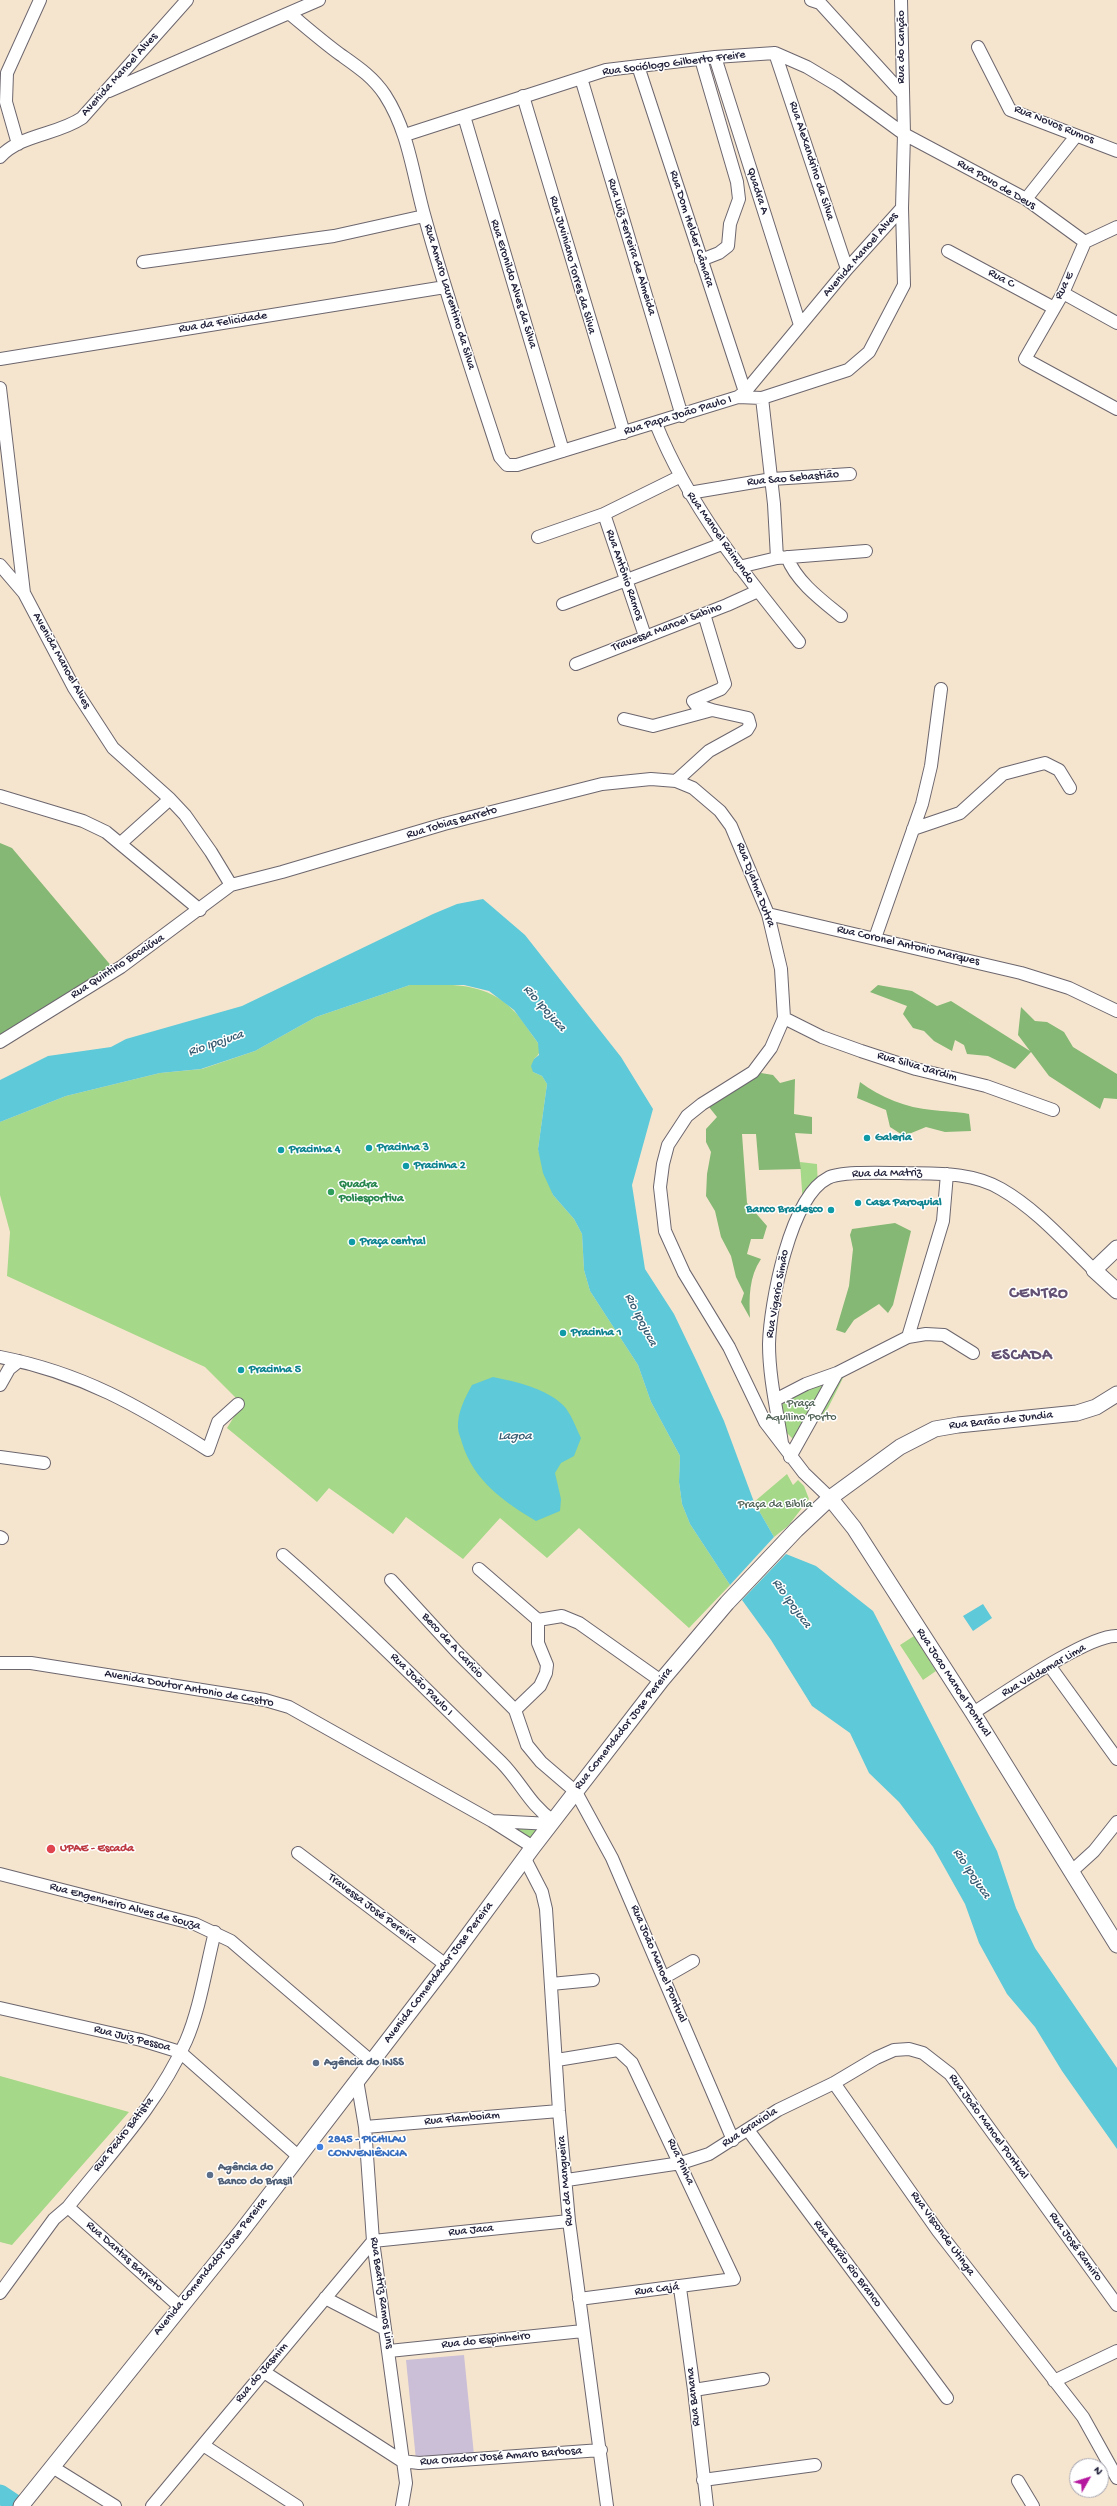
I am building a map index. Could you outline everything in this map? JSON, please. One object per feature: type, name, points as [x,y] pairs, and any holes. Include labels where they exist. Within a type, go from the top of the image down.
[{"type":"street","points":[[18,144],[6,102],[7,73],[40,0]]},
{"type":"street","name":"Avenida Manoel Alves","points":[[0,157],[18,144],[70,126],[82,118],[187,0]]},
{"type":"street","points":[[104,93],[319,0]]},
{"type":"street","name":"Rua do Canção","points":[[901,0],[902,93]]},
{"type":"street","points":[[817,1],[902,93]]},
{"type":"street","name":"Rua Amaro Laurentino da Silva","points":[[289,13],[341,55],[360,67],[385,96],[405,135],[424,216],[445,287],[500,457]]},
{"type":"street","name":"Rua Novos Rumos","points":[[978,47],[1010,110],[1117,151]]},
{"type":"street","name":"Rua Sociólogo Gilberto Freire","points":[[405,135],[606,70],[701,58],[775,53],[807,67],[836,85],[904,134]]},
{"type":"street","name":"Rua Alexandrino da Silva","points":[[775,53],[847,269]]},
{"type":"street","name":"Quadra A","points":[[715,57],[800,325]]},
{"type":"street","points":[[701,58],[739,191],[730,224],[728,246],[719,254],[701,260]]},
{"type":"street","name":"Rua Dom Helder Câmara","points":[[638,66],[701,260],[742,394]]},
{"type":"street","name":"Rua Luiz Ferreira de Almeida","points":[[581,78],[682,416]]},
{"type":"street","name":"Avenida Manoel Alves","points":[[742,394],[847,269],[902,208],[904,134],[902,93]]},
{"type":"street","name":"Rua Juviniano Torres da Sliva","points":[[523,96],[624,433]]},
{"type":"street","name":"Rua Eronildo Alves da Silva","points":[[464,116],[563,451]]},
{"type":"street","name":"Rua Povo de Deus","points":[[904,134],[1026,200],[1085,242]]},
{"type":"street","points":[[1026,200],[1076,136]]},
{"type":"street","name":"Rua Papa João Paulo I","points":[[500,457],[503,462],[512,466],[682,416],[742,394],[762,398],[848,370],[869,352],[904,285],[902,208]]},
{"type":"street","points":[[143,262],[334,236],[424,216]]},
{"type":"street","points":[[1085,242],[1117,227]]},
{"type":"street","name":"Rua E","points":[[1085,242],[1063,293],[1025,359],[1117,409]]},
{"type":"street","name":"Rua C","points":[[948,251],[1054,308]]},
{"type":"street","name":"Rua da Felicidade","points":[[0,359],[445,287]]},
{"type":"street","points":[[1063,293],[1117,323]]},
{"type":"street","name":"Avenida Manoel Alves","points":[[0,388],[24,593],[74,688],[113,748],[170,799],[211,852],[231,885]]},
{"type":"street","points":[[762,398],[782,557],[820,598],[841,616]]},
{"type":"street","name":"Rua Manoel Raimundo","points":[[656,424],[679,477],[722,544],[799,642]]},
{"type":"street","name":"Rua Sao Sebastião","points":[[689,493],[772,479],[850,474]]},
{"type":"street","points":[[538,537],[604,514],[679,477]]},
{"type":"street","name":"Rua Antônio Ramos","points":[[604,514],[645,636]]},
{"type":"street","points":[[563,604],[626,582],[722,544]]},
{"type":"street","points":[[739,567],[782,557],[866,551]]},
{"type":"street","points":[[0,564],[24,593]]},
{"type":"street","name":"Travessa Manoel Sabino","points":[[576,664],[704,614],[758,591]]},
{"type":"street","points":[[676,781],[709,751],[749,728],[751,723],[748,718],[712,710],[696,705],[693,702],[721,689],[725,681],[704,614]]},
{"type":"street","points":[[875,938],[913,829],[929,777],[941,689]]},
{"type":"street","points":[[624,719],[653,726],[712,710]]},
{"type":"street","points":[[913,829],[960,813],[1003,774],[1037,765],[1045,763],[1059,770],[1070,788]]},
{"type":"street","name":"Rua Tobias Barreto","points":[[231,885],[542,798],[628,780],[652,779],[676,781]]},
{"type":"street","name":"Rua Djalma Dutra","points":[[676,781],[692,788],[707,798],[731,826],[768,914],[781,969],[784,1018]]},
{"type":"street","points":[[0,796],[83,821],[106,832],[122,842],[200,910]]},
{"type":"street","points":[[122,842],[170,799]]},
{"type":"street","name":"Rua Quintino Bocaiúva","points":[[0,1042],[121,967],[200,910],[231,885]]},
{"type":"street","name":"Rua Coronel Antonio Marques","points":[[768,914],[875,938],[1047,980],[1086,995],[1117,1011]]},
{"type":"street","points":[[784,1018],[771,1048],[753,1072],[702,1104],[677,1129],[668,1145],[663,1164],[660,1186],[665,1231],[676,1256],[729,1347],[755,1406],[786,1452],[830,1498]]},
{"type":"street","name":"Rua Silva Jardim","points":[[784,1018],[822,1037],[861,1051],[916,1069],[986,1086],[1053,1110]]},
{"type":"street","name":"Rua da Matriz","points":[[828,1178],[839,1175],[877,1173],[948,1174]]},
{"type":"street","points":[[908,1338],[943,1221],[948,1174],[970,1177],[1000,1188],[1032,1211],[1117,1291]]},
{"type":"street","name":"Rua Vigario Simão","points":[[786,1452],[775,1400],[770,1344],[771,1324],[784,1258],[792,1230],[805,1202],[818,1186],[828,1178]]},
{"type":"street","points":[[1094,1270],[1117,1248]]},
{"type":"street","points":[[775,1400],[806,1384],[837,1374],[908,1338],[926,1334],[944,1335],[973,1353]]},
{"type":"street","points":[[0,1357],[62,1373],[102,1388],[150,1413],[208,1450],[218,1422],[238,1404]]},
{"type":"street","points":[[0,1385],[9,1369],[18,1361]]},
{"type":"street","points":[[786,1452],[837,1374]]},
{"type":"street","name":"Rua Barão de Jundia","points":[[788,1539],[830,1498],[900,1447],[935,1429],[958,1425],[1077,1413],[1096,1407],[1117,1394]]},
{"type":"street","points":[[0,1457],[44,1462]]},
{"type":"street","name":"Rua Joao Manoel Pontual","points":[[830,1498],[854,1528],[973,1713],[1117,1945]]},
{"type":"street","name":"Rua Comendador Jose Pereira","points":[[529,1853],[661,1681],[727,1603],[788,1539]]},
{"type":"street","name":"Rua João Paulo I","points":[[283,1554],[327,1593],[504,1765],[536,1808],[552,1822]]},
{"type":"street","points":[[479,1569],[538,1620],[538,1643],[547,1665],[546,1673],[540,1686],[515,1710],[527,1745],[541,1762],[576,1792]]},
{"type":"street","name":"Beco de A Caricio","points":[[392,1580],[457,1652],[515,1710]]},
{"type":"street","points":[[538,1620],[562,1616],[579,1623],[661,1681]]},
{"type":"street","name":"Rua Valdemar Lima","points":[[973,1713],[1048,1665],[1102,1638],[1117,1636]]},
{"type":"street","name":"Avenida Doutor Antonio de Castro","points":[[0,1663],[38,1664],[265,1700],[289,1707],[492,1821],[529,1853]]},
{"type":"street","points":[[1048,1665],[1117,1759]]},
{"type":"street","name":"Rua João Manoel Pontual","points":[[576,1792],[612,1858],[733,2140]]},
{"type":"street","name":"Avenida Doutor Antonio de Castro","points":[[492,1821],[552,1822]]},
{"type":"street","points":[[1072,1871],[1098,1846],[1117,1822]]},
{"type":"street","name":"Travessa José Pereira","points":[[298,1853],[446,1965]]},
{"type":"street","name":"Avenida Comendador Jose Pereira","points":[[23,2503],[54,2468],[179,2306],[241,2232],[446,1965],[529,1853]]},
{"type":"street","name":"Rua da Mangueira","points":[[529,1853],[546,1909],[557,2060],[559,2111],[567,2180],[569,2221],[583,2331],[601,2450],[607,2506]]},
{"type":"street","name":"Rua Engenheiro Alves de Souza","points":[[0,1874],[194,1924],[215,1932],[245,1953],[371,2062]]},
{"type":"street","name":"Rua Pedro Batista","points":[[0,2293],[54,2219],[68,2207],[143,2114],[180,2052],[191,2028],[215,1932]]},
{"type":"street","points":[[664,1977],[693,1961]]},
{"type":"street","points":[[551,1984],[593,1980]]},
{"type":"street","name":"Rua Juiz Pessoa","points":[[0,2008],[141,2040],[180,2052],[298,2156]]},
{"type":"street","name":"Rua Graviola","points":[[567,2180],[681,2163],[709,2154],[802,2097],[834,2083],[876,2058],[894,2050],[909,2049],[923,2053]]},
{"type":"street","name":"Rua Pinha","points":[[557,2060],[618,2050],[632,2063],[681,2163],[734,2279]]},
{"type":"street","name":"Rua João Manoel Pontual","points":[[923,2053],[950,2074],[1032,2188]]},
{"type":"street","name":"Rua Beatriz Ramos Lins","points":[[357,2080],[364,2127],[373,2241],[406,2483],[402,2506]]},
{"type":"street","name":"Rua Visconde Utinga","points":[[834,2083],[938,2231],[1083,2417],[1117,2478]]},
{"type":"street","name":"Rua Flamboiam","points":[[364,2127],[559,2111]]},
{"type":"street","name":"Rua Barão Rio Branco","points":[[748,2130],[947,2398]]},
{"type":"street","name":"Rua José Ramiro","points":[[1032,2188],[1117,2306]]},
{"type":"street","name":"Rua Dantas Barreto","points":[[68,2207],[179,2306]]},
{"type":"street","name":"Rua Jaca","points":[[373,2241],[569,2221]]},
{"type":"street","name":"Rua do Jasmim","points":[[152,2506],[373,2241]]},
{"type":"street","name":"Rua Cajá","points":[[579,2299],[680,2288],[734,2279]]},
{"type":"street","name":"Rua Banana","points":[[680,2288],[694,2390],[706,2506]]},
{"type":"street","points":[[325,2298],[385,2329]]},
{"type":"street","name":"Rua do Espinheiro","points":[[389,2351],[583,2331]]},
{"type":"street","points":[[1054,2381],[1117,2351]]},
{"type":"street","points":[[264,2372],[402,2461]]},
{"type":"street","points":[[694,2390],[762,2379]]},
{"type":"street","points":[[203,2445],[297,2506]]},
{"type":"street","name":"Rua Orador José Amaro Barbosa","points":[[402,2461],[419,2463],[601,2450]]},
{"type":"street","points":[[703,2480],[815,2465]]},
{"type":"street","points":[[54,2468],[115,2506]]},
{"type":"street","points":[[1018,2481],[1033,2506]]},
{"type":"shaded area","points":[[464,2355],[474,2455],[416,2460],[406,2360]]},
{"type":"green space","points":[[0,843],[12,848],[113,968],[0,1038]]},
{"type":"green space","points":[[438,984],[466,986],[491,994],[503,1001],[514,1011],[538,1043],[539,1052],[538,1056],[534,1059],[533,1072],[542,1076],[547,1084],[538,1149],[553,1195],[574,1219],[582,1234],[584,1270],[590,1291],[638,1365],[651,1402],[680,1456],[679,1482],[682,1504],[690,1524],[730,1585],[689,1628],[579,1528],[547,1558],[500,1518],[463,1559],[406,1517],[393,1534],[329,1488],[317,1502],[227,1428],[242,1404],[205,1367],[7,1276],[10,1232],[0,1195],[0,1122],[66,1096],[160,1073],[202,1069],[255,1051],[316,1017],[410,985]]},
{"type":"green space","points":[[878,985],[912,991],[937,1006],[951,1001],[1030,1051],[1018,1035],[1021,1007],[1035,1021],[1047,1022],[1064,1032],[1073,1047],[1117,1074],[1117,1099],[1104,1098],[1100,1109],[1049,1076],[1031,1052],[1015,1069],[988,1056],[967,1054],[964,1045],[955,1040],[952,1051],[934,1041],[924,1031],[913,1028],[903,1014],[907,1006],[870,992]]},
{"type":"green space","points":[[761,1073],[773,1075],[780,1083],[795,1079],[794,1114],[812,1117],[812,1134],[795,1133],[801,1169],[759,1170],[756,1134],[742,1134],[747,1203],[767,1226],[763,1239],[751,1239],[747,1254],[761,1259],[752,1280],[750,1295],[750,1318],[741,1302],[744,1293],[736,1277],[731,1256],[721,1237],[715,1211],[706,1196],[707,1174],[711,1152],[706,1142],[706,1129],[717,1117],[709,1107]]},
{"type":"green space","points":[[860,1082],[885,1097],[913,1107],[969,1114],[971,1131],[945,1132],[926,1127],[904,1136],[890,1127],[886,1110],[857,1098]]},
{"type":"green space","points":[[800,1162],[817,1164],[818,1190],[803,1205]]},
{"type":"green space","points":[[895,1223],[911,1231],[893,1305],[888,1313],[879,1304],[854,1320],[845,1333],[836,1330],[849,1286],[853,1249],[850,1235],[852,1229]]},
{"type":"green space","name":"Praça Aquilino Porto","points":[[850,1364],[828,1408],[799,1445],[785,1431],[778,1400]]},
{"type":"green space","name":"Praça da Biblía","points":[[787,1474],[793,1485],[798,1480],[804,1486],[809,1499],[788,1526],[774,1537],[754,1502]]},
{"type":"green space","points":[[914,1636],[936,1671],[923,1680],[900,1645]]},
{"type":"green space","points":[[507,1825],[545,1827],[528,1850]]},
{"type":"green space","points":[[0,2076],[129,2112],[12,2245],[0,2242]]},
{"type":"water","name":"Rio Ipojuca","points":[[483,899],[525,935],[621,1057],[653,1109],[632,1185],[645,1269],[674,1314],[724,1421],[754,1502],[774,1537],[730,1585],[690,1524],[682,1504],[679,1482],[680,1456],[651,1402],[638,1365],[590,1291],[584,1270],[582,1234],[574,1219],[553,1195],[543,1173],[538,1149],[547,1084],[542,1076],[533,1072],[531,1066],[534,1059],[539,1055],[538,1043],[514,1010],[489,991],[464,985],[410,985],[316,1017],[255,1051],[201,1069],[160,1073],[66,1096],[0,1122],[0,1080],[48,1056],[111,1047],[126,1039],[242,1006],[433,914],[457,904]]},
{"type":"water","name":"Lagoa","points":[[493,1377],[530,1386],[556,1399],[568,1412],[581,1438],[574,1456],[561,1463],[555,1473],[561,1499],[560,1511],[536,1521],[501,1498],[482,1479],[467,1456],[459,1434],[458,1422],[460,1411],[472,1385]]},
{"type":"water","name":"Rio Ipojuca","points":[[786,1554],[816,1566],[873,1611],[997,1851],[1016,1908],[1035,1948],[1117,2068],[1117,2149],[1062,2071],[1035,2027],[1007,1994],[979,1943],[965,1904],[933,1847],[899,1802],[869,1773],[850,1733],[812,1706],[771,1640],[742,1600]]},
{"type":"water","points":[[983,1604],[992,1618],[973,1631],[963,1616]]},
{"type":"waterway","points":[[0,2494],[18,2506]]},
{"type":"place","name":"Galeria","points":[[867,1138]]},
{"type":"place","name":"Pracinha 3","points":[[369,1148]]},
{"type":"place","name":"Pracinha 4","points":[[281,1150]]},
{"type":"place","name":"Pracinha 2","points":[[406,1166]]},
{"type":"place","name":"Quadra Poliesportiva","points":[[331,1192]]},
{"type":"place","name":"Casa Paroquial","points":[[858,1203]]},
{"type":"place","name":"Banco Bradesco","points":[[831,1210]]},
{"type":"place","name":"Praça central","points":[[352,1242]]},
{"type":"place","name":"Pracinha 1","points":[[563,1333]]},
{"type":"place","name":"Pracinha 5","points":[[241,1370]]},
{"type":"place","name":"UPAE - Escada","points":[[51,1849]]},
{"type":"place","name":"Agência do INSS","points":[[316,2063]]},
{"type":"place","name":"2845 - PICHILAU CONVENIÊNCIA","points":[[320,2147]]},
{"type":"place","name":"Agência do Banco do Brasil","points":[[210,2175]]},
{"type":"district","name":"CENTRO","points":[[1039,1295]]},
{"type":"district","name":"ESCADA","points":[[1022,1357]]}]
